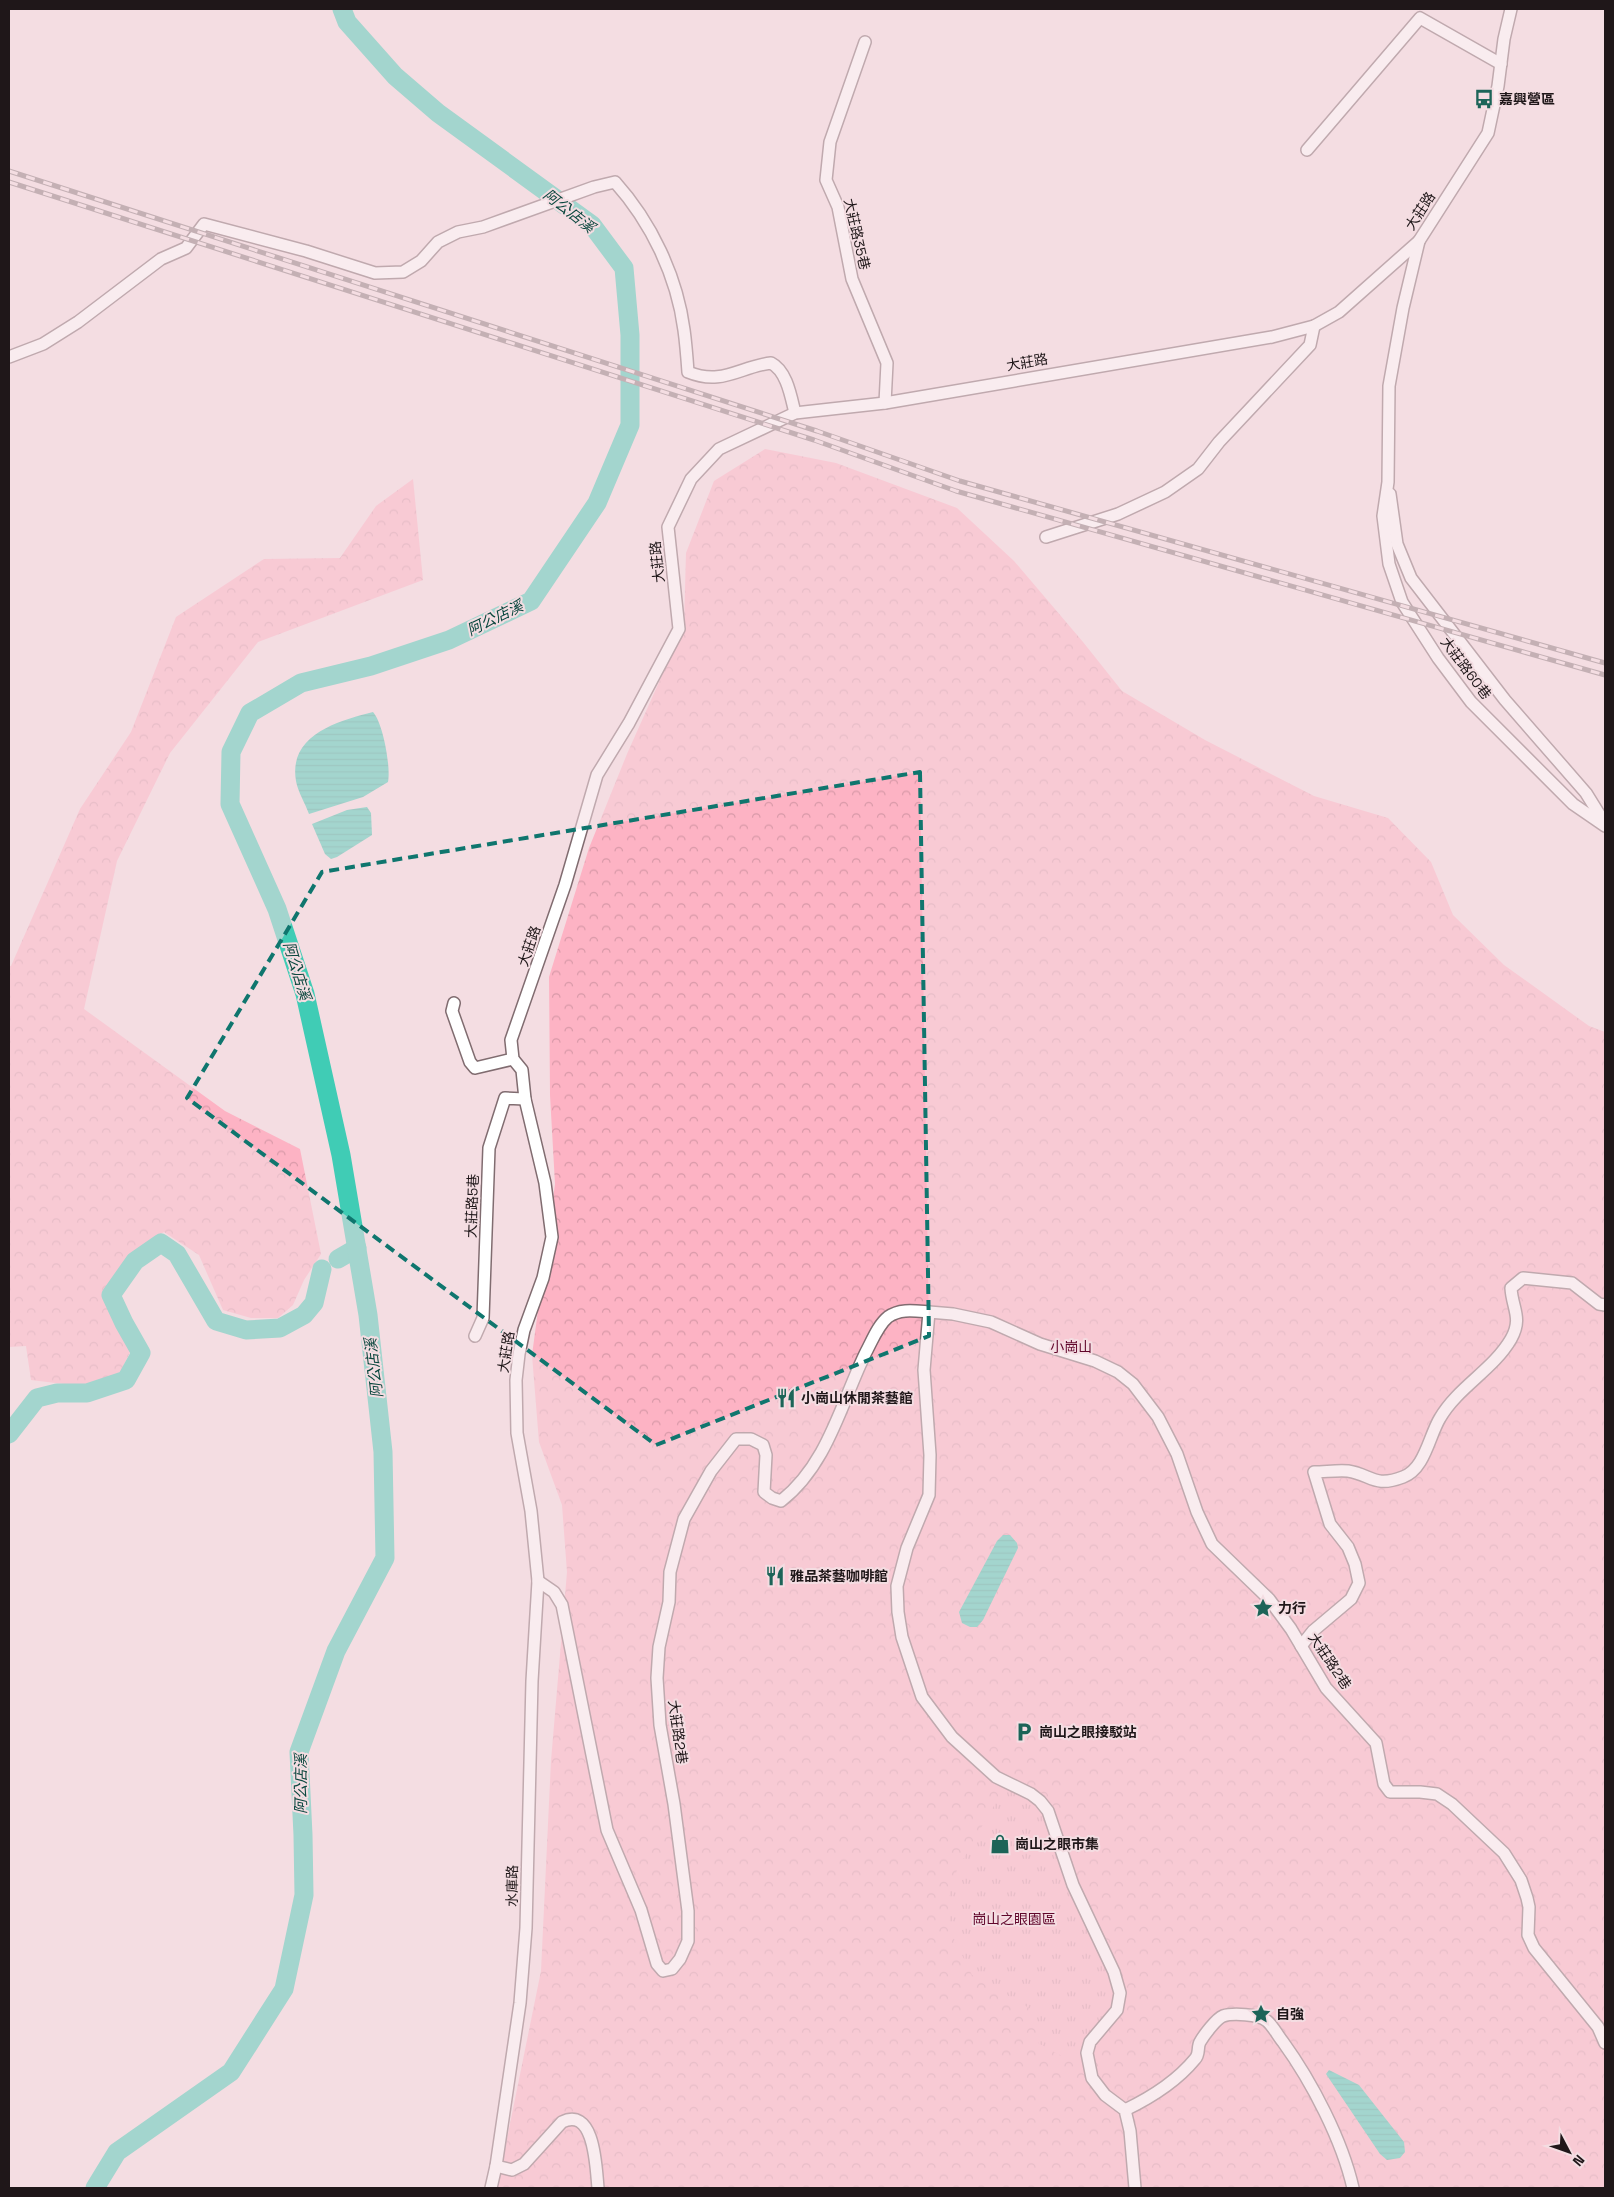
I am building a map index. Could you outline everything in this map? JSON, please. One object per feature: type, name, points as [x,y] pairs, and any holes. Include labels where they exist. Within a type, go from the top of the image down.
[{"type":"street","name":"大莊路","points":[[538,1581],[531,1511],[517,1433],[516,1380],[524,1330],[543,1278],[552,1237],[545,1183],[525,1099],[522,1070],[513,1059],[511,1040],[565,885],[598,775],[629,723],[679,629],[668,527],[691,478],[719,449],[795,413],[885,403],[1272,337],[1314,326],[1339,312],[1419,241],[1488,133],[1511,9]]},
{"type":"street","points":[[1306,150],[1420,18],[1501,64]]},
{"type":"street","name":"大莊路35巷","points":[[865,42],[830,142],[826,180],[838,207],[852,279],[887,363],[885,403]]},
{"type":"street","points":[[9,357],[43,344],[78,322],[162,259],[186,248],[204,224],[306,251],[375,273],[402,272],[421,261],[438,242],[458,232],[483,227],[594,187],[615,182],[631,200],[654,236],[672,281],[684,329],[688,372],[699,377],[724,377],[771,363],[777,366],[781,372],[795,413]]},
{"type":"street","name":"大莊路60巷","points":[[1419,241],[1389,386],[1388,482],[1383,516],[1389,564],[1402,602],[1438,658],[1471,702],[1573,804],[1605,825]]},
{"type":"street","points":[[1046,537],[1118,514],[1165,492],[1198,469],[1219,442],[1310,345],[1314,326]]},
{"type":"street","name":"大莊路60巷","points":[[1388,482],[1397,544],[1411,578],[1506,700],[1586,792],[1605,825]]},
{"type":"street","points":[[454,1003],[452,1011],[470,1062],[475,1068],[513,1059]]},
{"type":"street","name":"大莊路5巷","points":[[475,1336],[484,1318],[489,1148],[505,1098],[525,1099]]},
{"type":"street","points":[[1301,1646],[1313,1631],[1351,1599],[1359,1583],[1356,1564],[1348,1547],[1330,1524],[1314,1472],[1348,1471],[1369,1480],[1386,1482],[1405,1477],[1416,1467],[1428,1446],[1439,1418],[1452,1401],[1491,1365],[1512,1338],[1518,1315],[1511,1296],[1511,1288],[1523,1278],[1572,1282],[1599,1304],[1605,1305]]},
{"type":"street","name":"大莊路2巷","points":[[538,1581],[554,1592],[562,1605],[606,1830],[641,1910],[657,1964],[663,1971],[672,1969],[680,1959],[688,1941],[688,1911],[674,1804],[660,1725],[657,1678],[659,1647],[669,1602],[670,1572],[684,1519],[712,1471],[736,1439],[751,1439],[763,1445],[766,1455],[764,1492],[772,1498],[781,1501],[790,1494],[821,1453],[834,1430],[858,1369],[877,1331],[888,1316],[905,1310],[953,1314],[991,1322],[1040,1344],[1095,1361],[1118,1372],[1133,1384],[1158,1417],[1177,1454],[1197,1512],[1212,1544],[1269,1599],[1301,1646],[1326,1688],[1376,1743],[1384,1784],[1390,1792],[1437,1794],[1452,1804],[1504,1853],[1521,1880],[1530,1907],[1528,1935],[1534,1948],[1598,2027],[1605,2043]]},
{"type":"street","points":[[930,1312],[924,1370],[930,1455],[930,1494],[907,1548],[897,1586],[898,1612],[902,1637],[922,1697],[952,1737],[996,1777],[1032,1794],[1040,1800],[1048,1811],[1073,1885],[1114,1972],[1120,1992],[1117,2010],[1090,2042],[1087,2053],[1092,2078],[1105,2095],[1125,2110],[1130,2131],[1135,2188]]},
{"type":"street","name":"水庫路","points":[[491,2188],[496,2166],[520,2003],[526,1928],[532,1681],[538,1581]]},
{"type":"street","points":[[1125,2110],[1148,2099],[1188,2066],[1197,2057],[1200,2042],[1221,2017],[1233,2014],[1247,2015],[1266,2020],[1297,2062],[1338,2140],[1349,2170],[1353,2188]]},
{"type":"street","points":[[496,2166],[512,2170],[524,2164],[562,2122],[570,2118],[578,2118],[586,2127],[591,2140],[598,2188]]},
{"type":"highlighted area","points":[[920,772],[929,1336],[656,1445],[187,1098],[322,872]]},
{"type":"green space","name":"小崗山","points":[[765,449],[836,463],[957,508],[1014,561],[1122,691],[1205,740],[1314,796],[1388,818],[1431,862],[1453,915],[1504,965],[1589,1026],[1605,1032],[1605,2188],[497,2188],[541,1971],[551,1761],[567,1572],[562,1505],[539,1442],[532,1355],[555,1184],[550,1095],[549,977],[589,848],[627,754],[684,626],[686,553],[714,481]]},
{"type":"green space","points":[[413,479],[423,580],[258,642],[170,753],[117,861],[84,1009],[225,1111],[300,1149],[321,1254],[304,1280],[293,1305],[278,1318],[251,1318],[223,1310],[199,1255],[164,1232],[146,1244],[131,1258],[104,1290],[108,1309],[131,1350],[120,1373],[80,1386],[31,1380],[26,1346],[9,1347],[9,966],[11,966],[80,809],[131,732],[176,617],[264,559],[340,558],[376,506]]},
{"type":"green space","name":"崗山之眼園區","points":[[1004,1788],[1033,1801],[1045,1816],[1116,1992],[1115,2005],[1091,2034],[1085,2069],[1038,2043],[1036,2012],[972,1975],[950,1931],[949,1895],[957,1870]]},
{"type":"shaded area","points":[[373,712],[380,725],[385,746],[389,775],[388,782],[363,797],[309,814],[296,781],[296,765],[300,752],[308,741],[319,732],[332,725]]},
{"type":"shaded area","points":[[367,807],[371,813],[372,835],[331,859],[325,854],[312,824],[347,810]]},
{"type":"shaded area","points":[[1003,1535],[1010,1535],[1017,1543],[1018,1548],[983,1620],[977,1627],[970,1627],[962,1623],[959,1612],[997,1541]]},
{"type":"shaded area","points":[[1329,2070],[1359,2085],[1404,2142],[1405,2152],[1400,2158],[1387,2160],[1380,2154],[1326,2074]]},
{"type":"waterway","name":"阿公店溪","points":[[95,2188],[117,2152],[231,2072],[284,1989],[304,1895],[299,1752],[336,1651],[385,1558],[383,1452],[368,1315],[341,1155],[305,994],[277,909],[230,804],[231,752],[250,713],[301,683],[371,666],[449,640],[531,601],[597,503],[630,425],[630,335],[624,268],[592,225],[438,113],[395,76],[347,22],[342,9]]},
{"type":"waterway","points":[[9,1434],[37,1398],[57,1393],[87,1393],[126,1380],[141,1353],[111,1295],[135,1261],[161,1243],[177,1254],[216,1321],[246,1330],[280,1328],[304,1315],[314,1303],[322,1269]]},
{"type":"waterway","points":[[338,1259],[357,1248]]},
{"type":"railway","points":[[9,171],[817,431],[960,481],[1605,663]]},
{"type":"railway","points":[[9,182],[814,440],[956,491],[1605,675]]},
{"type":"place","name":"嘉興營區","points":[[1484,99]]},
{"type":"place","name":"小崗山休閒茶藝館","points":[[786,1398]]},
{"type":"place","name":"雅品茶藝咖啡館","points":[[775,1576]]},
{"type":"place","name":"力行","points":[[1263,1608]]},
{"type":"place","name":"崗山之眼接駁站","points":[[1024,1732]]},
{"type":"place","name":"崗山之眼市集","points":[[1000,1844]]},
{"type":"place","name":"自強","points":[[1261,2014]]}]
